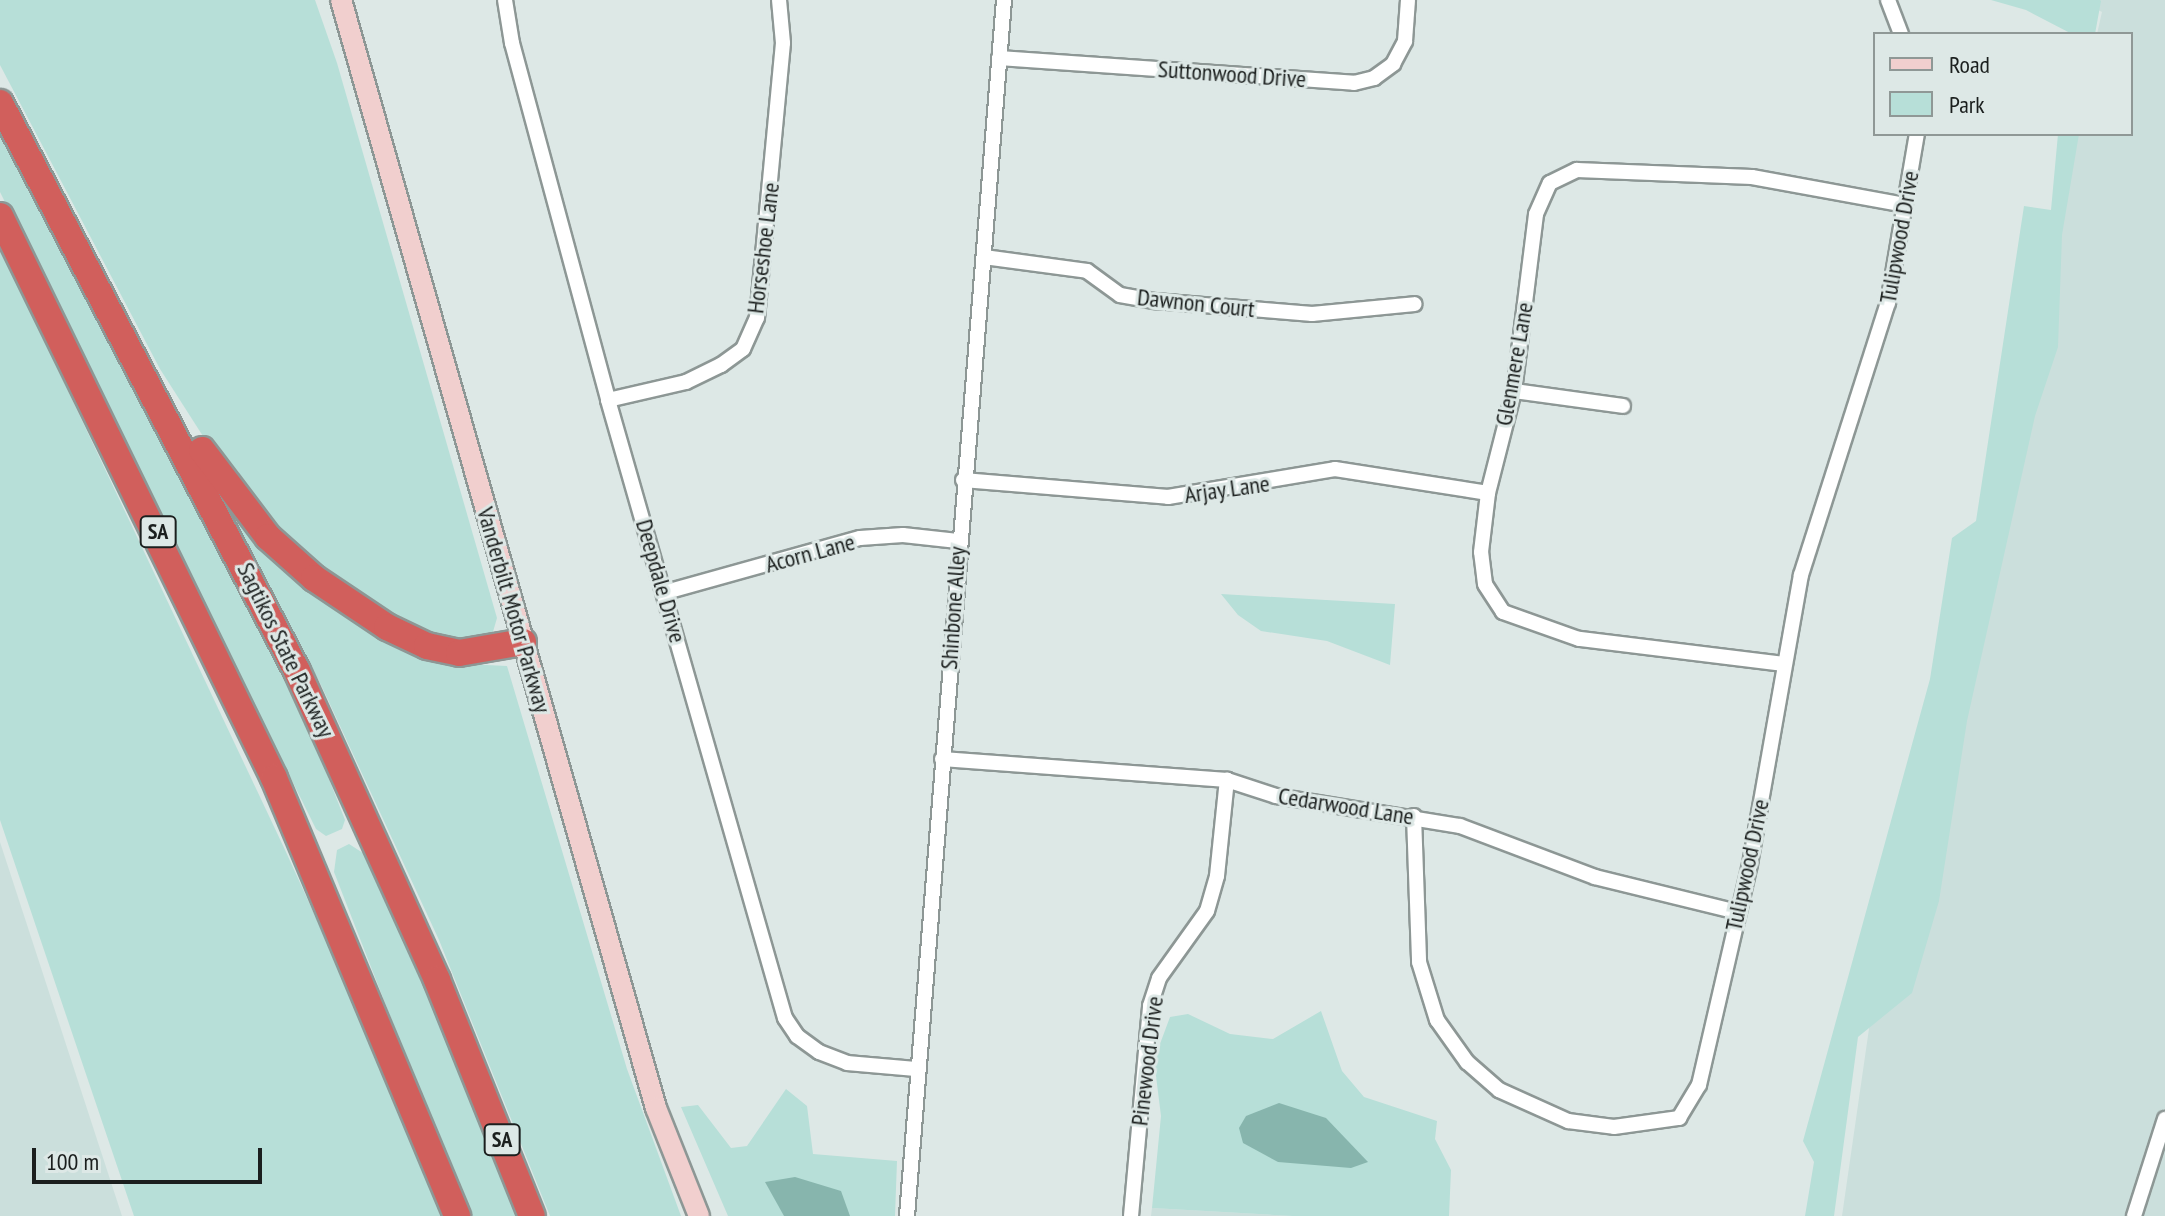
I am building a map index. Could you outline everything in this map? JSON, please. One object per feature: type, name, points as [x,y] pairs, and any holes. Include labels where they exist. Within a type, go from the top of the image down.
[{"type":"highway","name":"Sagtikos State Parkway","points":[[0,103],[291,658],[471,1064],[532,1216]]},
{"type":"highway","name":"SA","points":[[0,216],[274,778],[457,1216]]},
{"type":"highway","points":[[88,267],[148,354],[215,470],[250,516],[290,558],[362,612],[427,646],[471,653],[523,642]]},
{"type":"highway","points":[[471,1064],[521,1153],[545,1216]]},
{"type":"main road","name":"Vanderbilt Motor Parkway","points":[[341,0],[656,1108],[699,1216]]},
{"type":"street","name":"Deepdale Drive","points":[[505,0],[522,84],[608,400],[666,592],[785,1018],[797,1036],[819,1052],[847,1063],[916,1069]]},
{"type":"street","name":"Horseshoe Lane","points":[[608,400],[686,382],[721,365],[743,349],[757,318],[783,43],[779,0]]},
{"type":"street","name":"Shinbone Alley","points":[[907,1216],[958,541],[1004,0]]},
{"type":"street","name":"Suttonwood Drive","points":[[999,58],[1354,83],[1374,78],[1393,64],[1405,41],[1408,0]]},
{"type":"street","points":[[1888,0],[1900,32]]},
{"type":"street","name":"Tulipwood Drive","points":[[1414,816],[1419,962],[1437,1020],[1467,1062],[1499,1090],[1568,1121],[1639,1126],[1679,1118],[1699,1085],[1737,912],[1801,575],[1888,303],[1917,136]]},
{"type":"street","name":"Glenmere Lane","points":[[1784,664],[1579,639],[1503,612],[1485,584],[1481,552],[1488,493],[1514,391],[1536,214],[1550,183],[1577,170],[1752,177],[1904,205]]},
{"type":"street","name":"Dawnon Court","points":[[984,257],[1087,271],[1120,295],[1155,301],[1312,314],[1415,304]]},
{"type":"street","points":[[1514,391],[1623,406]]},
{"type":"street","name":"Arjay Lane","points":[[963,480],[1168,497],[1335,469],[1488,493]]},
{"type":"street","name":"Acorn Lane","points":[[666,592],[860,538],[903,535],[958,541]]},
{"type":"street","name":"Cedarwood Lane","points":[[942,759],[1227,780],[1276,796],[1414,816],[1460,826],[1595,877],[1737,912]]},
{"type":"street","name":"Pinewood Drive","points":[[1131,1216],[1150,1006],[1159,978],[1207,911],[1217,876],[1227,780]]},
{"type":"street","points":[[2134,1216],[2165,1119]]},
{"type":"shaded area","points":[[2078,0],[2165,0],[2165,1216],[1842,1216],[1873,1001],[2074,136],[2133,136],[2133,32],[2097,32],[2102,12]]},
{"type":"shaded area","points":[[0,842],[122,1216],[0,1216]]},
{"type":"shaded area","points":[[1279,1103],[1326,1118],[1368,1162],[1351,1168],[1278,1162],[1243,1143],[1239,1128],[1246,1116]]},
{"type":"shaded area","points":[[795,1177],[841,1191],[850,1216],[784,1216],[765,1182]]},
{"type":"shaded area","points":[[1152,1208],[1293,1216],[1151,1216]]},
{"type":"green space","points":[[0,0],[315,0],[337,63],[497,618],[490,642],[433,642],[353,599],[240,494],[160,369],[0,65]]},
{"type":"green space","points":[[1991,0],[2101,1],[2095,32],[2068,32],[2026,10]]},
{"type":"green space","points":[[0,127],[282,659],[345,820],[342,829],[326,836],[316,829],[0,192]]},
{"type":"green space","points":[[2058,136],[2079,136],[2062,235],[2058,347],[2035,416],[1967,721],[1939,901],[1912,993],[1858,1037],[1834,1216],[1805,1216],[1814,1162],[1803,1141],[1930,679],[1952,538],[1976,521],[2024,206],[2051,210]]},
{"type":"green space","points":[[0,247],[286,852],[387,1074],[441,1216],[134,1216],[0,820]]},
{"type":"green space","points":[[215,487],[445,663],[507,666],[627,1069],[681,1216],[550,1216],[439,940],[322,687]]},
{"type":"green space","points":[[1221,594],[1395,604],[1390,665],[1327,641],[1261,631],[1238,615]]},
{"type":"green space","points":[[349,844],[363,853],[477,1097],[522,1216],[468,1216],[334,872],[337,850]]},
{"type":"green space","points":[[1321,1011],[1342,1071],[1364,1097],[1437,1121],[1435,1139],[1451,1170],[1449,1216],[1293,1216],[1152,1208],[1161,1116],[1154,1060],[1170,1017],[1188,1014],[1230,1034],[1273,1039]]},
{"type":"green space","points":[[786,1089],[807,1106],[813,1154],[897,1161],[895,1216],[728,1216],[681,1107],[698,1105],[731,1148],[747,1146]]}]
